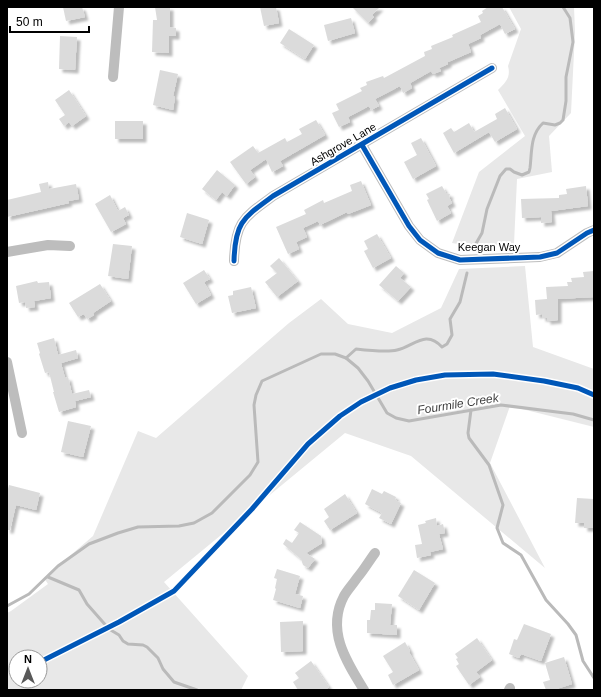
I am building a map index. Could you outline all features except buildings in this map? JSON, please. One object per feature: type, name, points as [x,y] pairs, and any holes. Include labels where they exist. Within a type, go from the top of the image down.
[{"type":"street","points":[[113,77],[119,7]]},
{"type":"street","name":"Ashgrove Lane","points":[[234,260],[234,244],[237,231],[244,220],[273,196],[492,68]]},
{"type":"street","name":"Keegan Way","points":[[362,145],[409,226],[420,240],[438,253],[460,260],[540,257],[557,253],[594,230]]},
{"type":"street","points":[[7,252],[48,245],[70,246]]},
{"type":"street","points":[[7,362],[22,433]]},
{"type":"street","points":[[364,690],[349,666],[342,651],[338,633],[339,611],[345,595],[375,553]]},
{"type":"shaded area","points":[[509,7],[574,7],[575,32],[571,113],[549,136],[552,172],[517,179],[514,244],[471,246],[452,243],[479,172],[525,136],[498,90],[508,76],[508,66],[521,29]]},
{"type":"shaded area","points":[[525,266],[533,347],[594,369],[594,427],[510,406],[490,463],[545,568],[411,456],[345,433],[164,582],[248,676],[241,690],[7,690],[7,613],[48,584],[44,578],[93,536],[138,431],[156,438],[289,323],[321,299],[348,324],[392,333],[441,308],[459,269]]},
{"type":"waterway","points":[[474,247],[482,233],[487,209],[500,176],[506,169],[510,169],[522,175],[529,172],[532,144],[539,128],[543,123],[555,125],[563,120],[566,101],[566,77],[573,42],[570,18],[563,7]]},
{"type":"waterway","points":[[346,358],[356,349],[393,351],[425,339],[431,339],[442,347],[447,344],[452,335],[450,319],[460,302],[467,273]]},
{"type":"waterway","name":"Fourmile Creek","points":[[7,606],[29,594],[58,566],[89,544],[138,527],[179,526],[194,523],[212,513],[250,475],[258,462],[254,405],[256,395],[262,381],[321,354],[335,354],[346,358],[358,368],[368,381],[387,413],[396,418],[409,421],[501,405],[573,414],[594,420]]},
{"type":"waterway","points":[[471,410],[468,433],[469,438],[489,465],[503,505],[497,528],[503,543],[521,555],[546,600],[576,635],[583,661],[594,678]]},
{"type":"waterway","points":[[48,577],[79,590],[87,604],[109,629],[119,635],[123,641],[128,644],[143,645],[147,647],[158,658],[163,669],[174,682],[197,690]]},
{"type":"cycle path","points":[[234,261],[236,237],[239,229],[254,210],[273,196],[492,68]]},
{"type":"cycle path","points":[[362,145],[409,226],[420,240],[438,253],[460,260],[540,257],[557,253],[594,230]]},
{"type":"cycle path","points":[[48,658],[119,622],[174,591],[252,509],[308,444],[340,416],[361,402],[390,388],[416,380],[445,375],[493,374],[544,381],[578,388],[594,395]]}]
